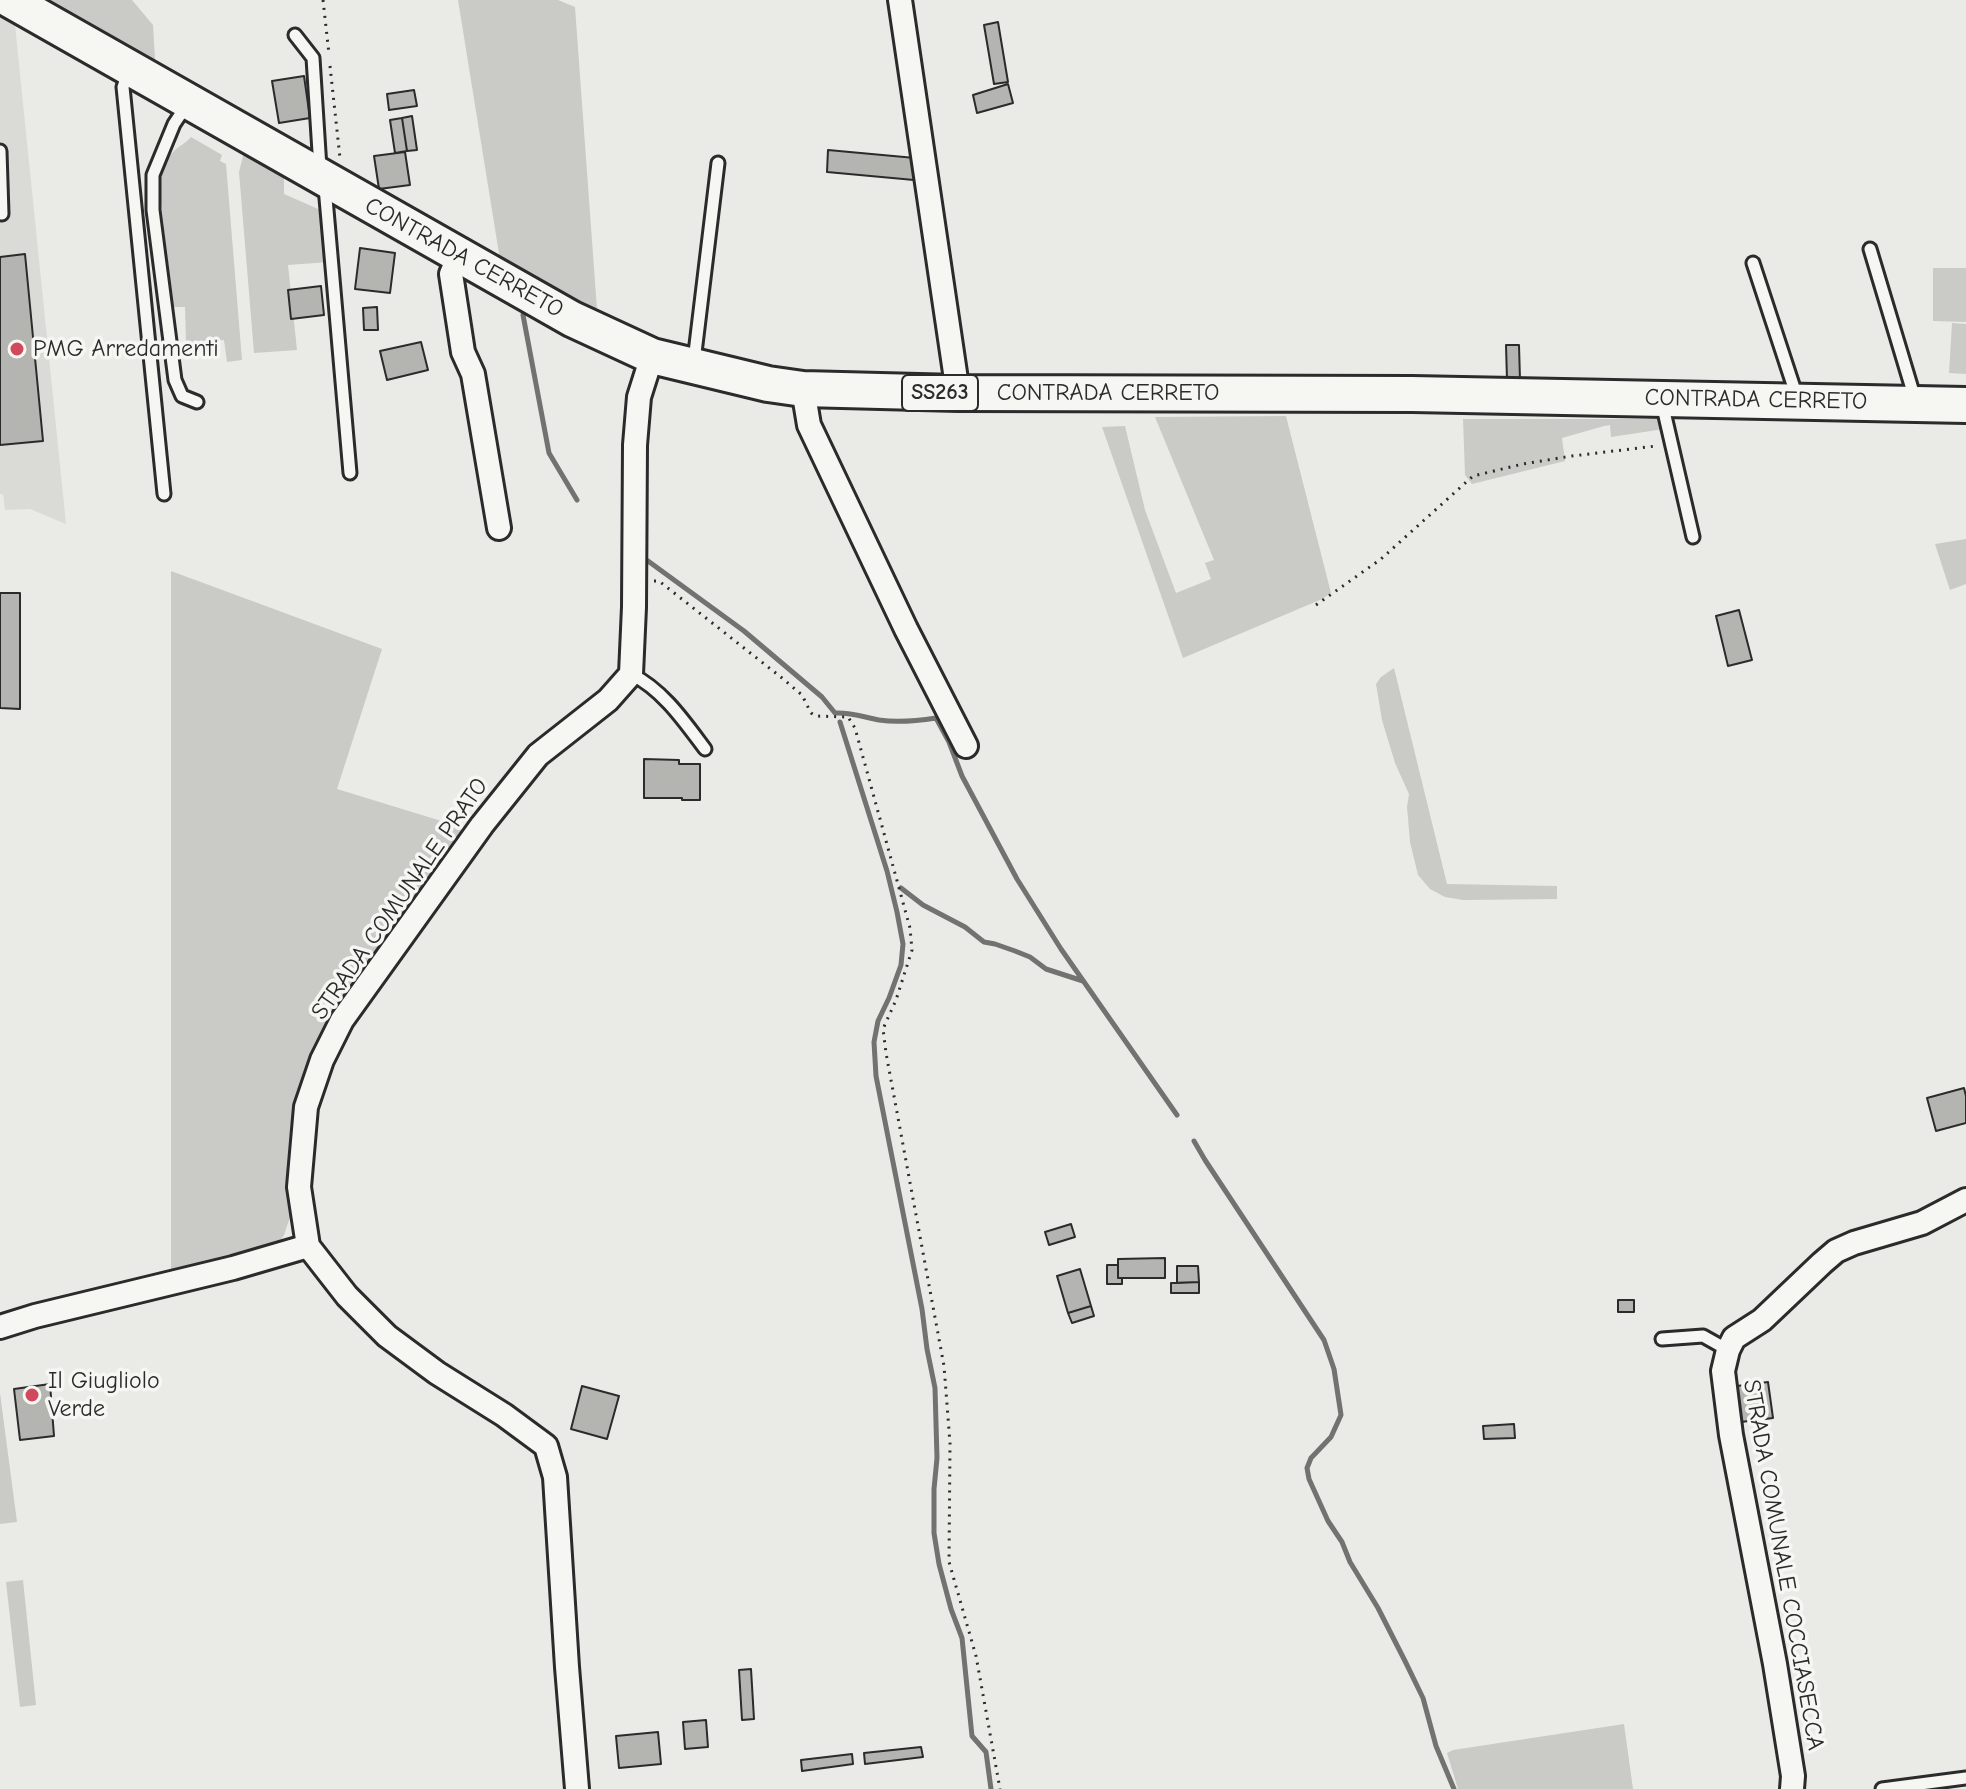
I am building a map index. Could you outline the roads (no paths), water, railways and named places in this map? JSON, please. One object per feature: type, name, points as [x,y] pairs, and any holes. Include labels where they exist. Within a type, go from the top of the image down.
[{"type":"main road","name":"CONTRADA CERRETO","points":[[5,3],[130,68],[572,319],[652,356],[768,384],[803,389],[958,393],[1412,394],[1966,405]]},
{"type":"street","points":[[900,0],[958,393]]},
{"type":"street","points":[[459,256],[451,274],[463,352],[473,374],[499,528]]},
{"type":"street","points":[[631,674],[635,445],[639,397],[652,356]]},
{"type":"street","points":[[803,389],[809,425],[899,615],[966,746]]},
{"type":"street","name":"STRADA COMUNALE PRATO","points":[[577,1789],[555,1477],[546,1446],[387,1336],[347,1296],[308,1246],[299,1187],[306,1107],[322,1060],[342,1020],[482,825],[538,755],[608,700],[631,674]]},
{"type":"street","name":"STRADA COMUNALE COCCIASECCA","points":[[1792,1789],[1793,1776],[1775,1664],[1731,1435],[1723,1371],[1728,1350],[1734,1338],[1762,1320],[1836,1251],[1922,1223],[1966,1200]]},
{"type":"street","points":[[0,1327],[308,1246]]},
{"type":"lane","points":[[295,35],[313,58],[329,182],[350,473]]},
{"type":"lane","points":[[130,68],[123,87],[164,494]]},
{"type":"lane","points":[[189,102],[174,124],[153,175],[153,210],[175,380],[182,396],[197,402]]},
{"type":"lane","points":[[0,151],[2,214]]},
{"type":"lane","points":[[694,366],[718,163]]},
{"type":"lane","points":[[1870,249],[1916,404]]},
{"type":"lane","points":[[1753,263],[1799,401]]},
{"type":"lane","points":[[1661,399],[1693,537]]},
{"type":"lane","points":[[631,674],[645,681],[678,713],[705,749]]},
{"type":"lane","points":[[1662,1339],[1703,1336],[1728,1350]]},
{"type":"lane","points":[[1882,1789],[1966,1778]]},
{"type":"waterway","points":[[523,315],[549,453],[577,500]]},
{"type":"waterway","points":[[648,561],[744,631],[822,697],[835,713],[893,721],[936,718],[962,776],[1017,879],[1061,949],[1177,1115]]},
{"type":"waterway","points":[[840,722],[887,871],[903,944],[901,965],[878,1021],[874,1042],[876,1076],[935,1388],[937,1458],[934,1533],[939,1564],[962,1638],[972,1736],[986,1752],[991,1789]]},
{"type":"waterway","points":[[901,888],[984,942],[1015,951],[1046,969],[1083,981]]},
{"type":"waterway","points":[[1194,1141],[1324,1340],[1334,1369],[1341,1415],[1331,1437],[1311,1458],[1307,1468],[1309,1479],[1328,1521],[1378,1608],[1423,1698],[1436,1746],[1454,1789]]},
{"type":"place","name":"PMG Arredamenti","points":[[17,349]]},
{"type":"place","name":"Il Giugliolo Verde","points":[[32,1395]]}]
